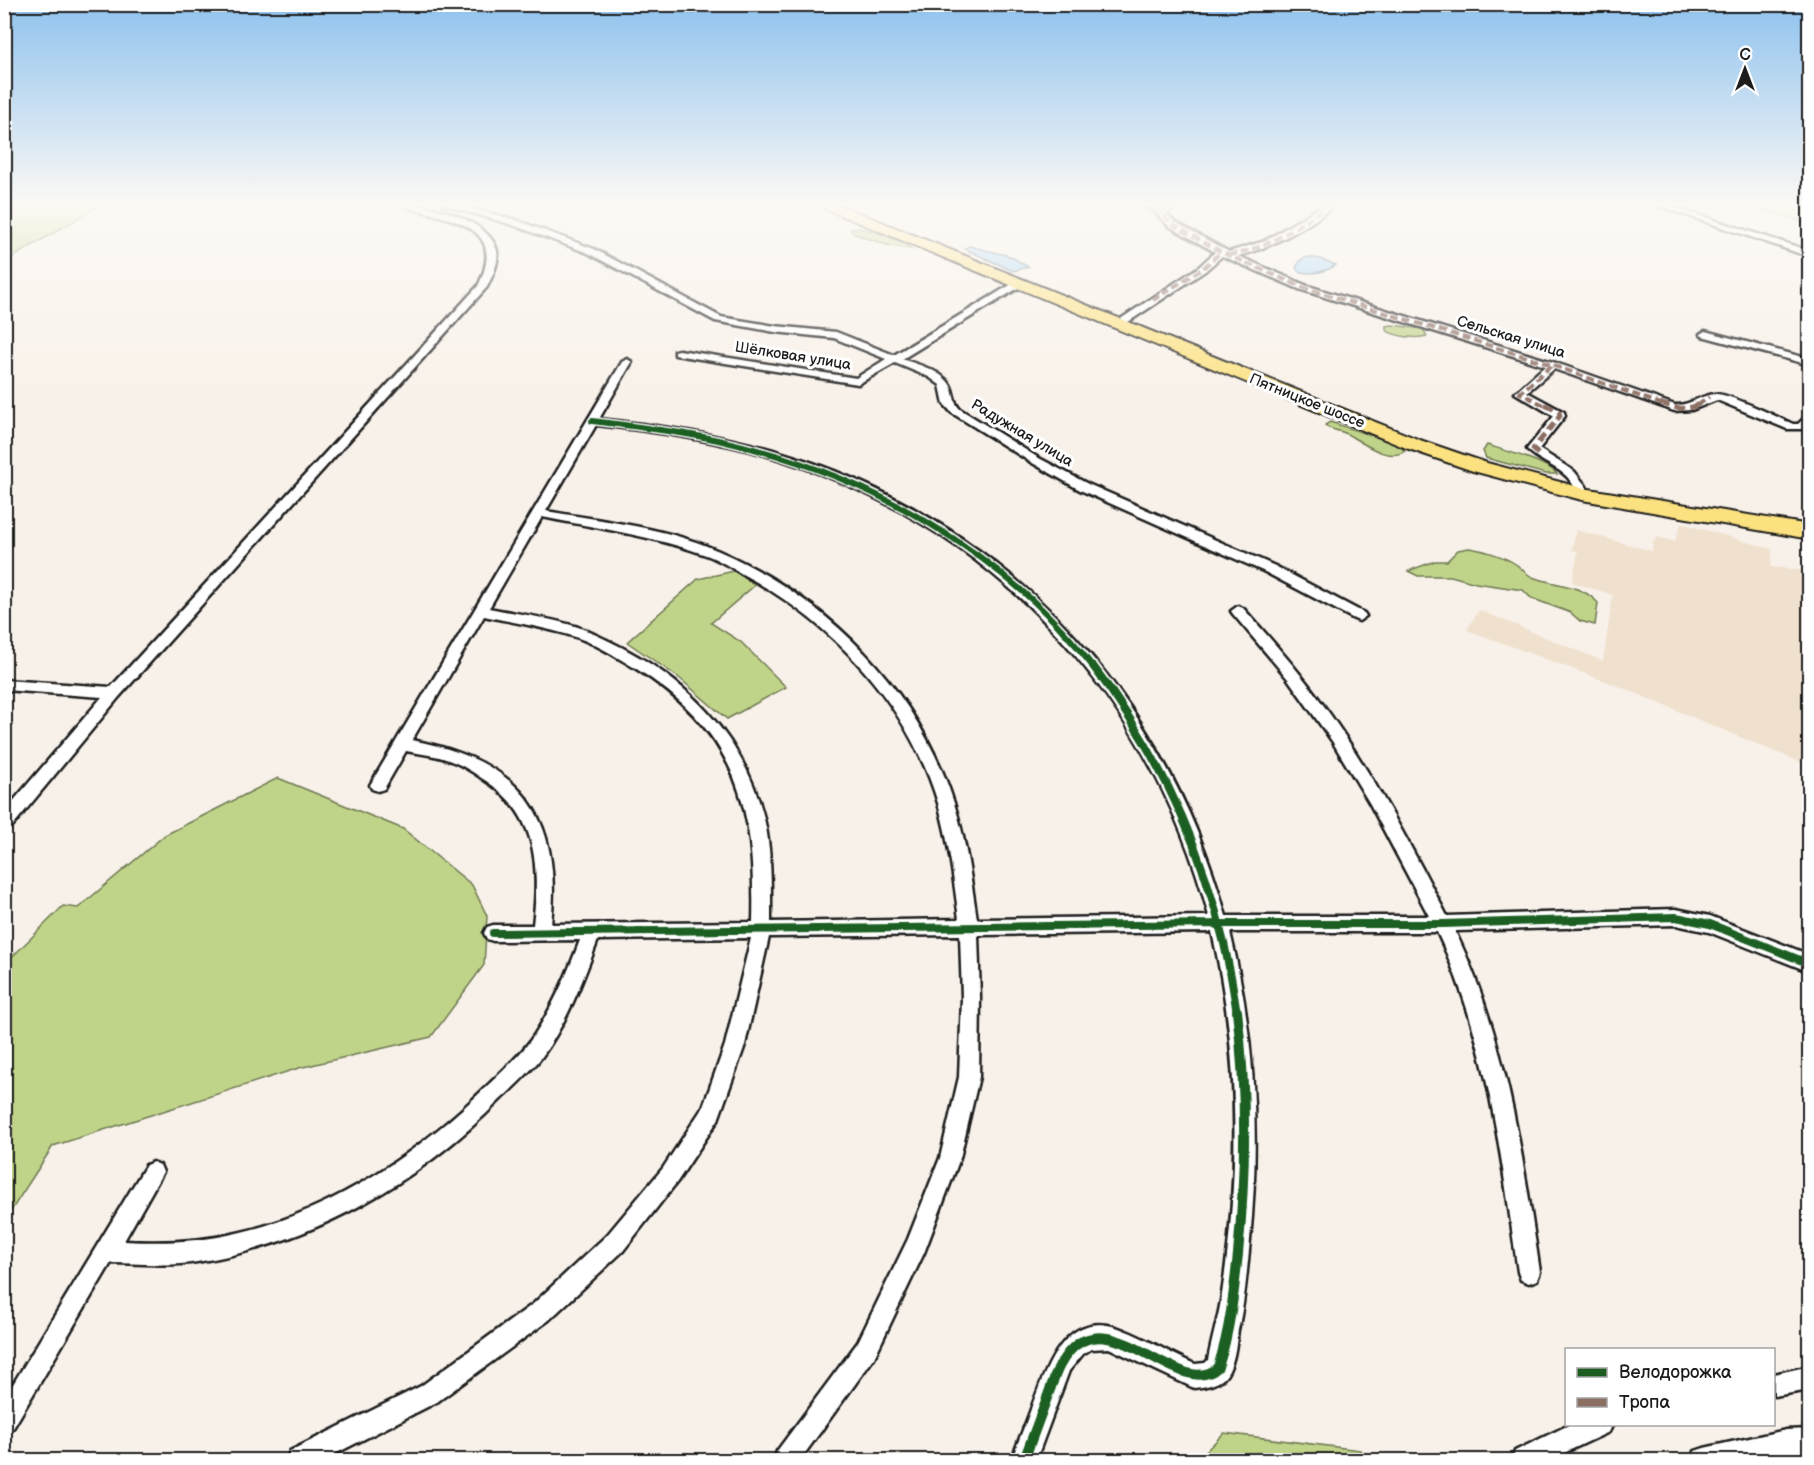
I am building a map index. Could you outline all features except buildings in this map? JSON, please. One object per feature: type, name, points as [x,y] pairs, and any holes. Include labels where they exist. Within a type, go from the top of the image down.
[{"type":"main road","name":"Пятницкое шоссе","points":[[994,272],[1413,444],[1480,467],[1582,494],[1809,532]]},
{"type":"street","points":[[4,824],[114,693],[482,287],[491,272]]},
{"type":"street","name":"Радужная улица","points":[[631,272],[718,319],[775,329],[836,334],[940,379],[945,384],[949,404],[1033,459],[1084,487],[1270,569],[1359,616]]},
{"type":"street","points":[[1119,324],[1197,272]]},
{"type":"street","name":"Сельская улица","points":[[1269,272],[1302,287],[1552,365],[1674,408],[1693,408],[1709,397],[1718,397],[1791,427],[1801,427],[1809,416]]},
{"type":"street","name":"Шёлковая улица","points":[[679,353],[854,382],[862,380],[896,360],[1020,283]]},
{"type":"street","points":[[1705,334],[1809,362]]},
{"type":"street","points":[[378,785],[627,362]]},
{"type":"street","points":[[1552,365],[1520,393],[1560,412],[1560,416],[1533,449],[1574,476],[1581,484],[1582,494]]},
{"type":"street","points":[[592,421],[668,430],[722,441],[784,458],[836,476],[891,500],[943,531],[995,569],[1062,631],[1116,698],[1156,762],[1190,832],[1219,924],[1230,969],[1242,1053],[1246,1136],[1231,1319],[1218,1367],[1206,1376],[1194,1376],[1110,1337],[1089,1338],[1076,1346],[1060,1364],[1024,1461]]},
{"type":"street","points":[[538,513],[659,536],[713,553],[774,585],[824,621],[860,655],[897,704],[926,752],[946,803],[960,864],[969,927],[972,998],[969,1077],[950,1158],[916,1245],[866,1350],[786,1461]]},
{"type":"street","points":[[299,1461],[429,1394],[541,1312],[615,1243],[670,1175],[711,1113],[735,1045],[762,930],[764,869],[756,818],[742,776],[724,742],[693,704],[657,675],[575,631],[481,611]]},
{"type":"street","points":[[1238,611],[1291,672],[1325,717],[1395,835],[1442,924],[1473,999],[1500,1095],[1529,1272]]},
{"type":"street","points":[[4,685],[114,693]]},
{"type":"street","points":[[402,744],[454,755],[490,774],[519,797],[535,826],[545,862],[545,903],[541,932]]},
{"type":"street","points":[[493,933],[1219,924],[1442,924],[1676,917],[1710,924],[1809,964]]},
{"type":"street","points":[[105,1252],[195,1252],[265,1236],[345,1204],[415,1161],[482,1107],[534,1050],[564,1002],[592,932]]},
{"type":"street","points":[[4,1422],[153,1172]]},
{"type":"street","points":[[1775,1385],[1809,1378]]},
{"type":"street","points":[[1524,1461],[1592,1426]]},
{"type":"street","points":[[1704,1461],[1786,1442],[1809,1441]]},
{"type":"shaded area","points":[[1681,523],[1772,549],[1771,567],[1809,571],[1809,766],[1616,685],[1467,630],[1479,610],[1603,661],[1613,595],[1572,582],[1578,552],[1572,549],[1576,530],[1652,551],[1653,542],[1658,537],[1675,542]]},
{"type":"green space","points":[[1386,326],[1423,329],[1427,336],[1400,336],[1386,330]]},
{"type":"green space","points":[[1330,422],[1395,443],[1405,451],[1391,455],[1375,450],[1325,425]]},
{"type":"green space","points":[[1487,445],[1545,465],[1557,474],[1546,474],[1486,458],[1483,451]]},
{"type":"green space","points":[[1469,548],[1506,559],[1535,578],[1585,592],[1598,603],[1595,625],[1580,621],[1571,613],[1531,598],[1523,590],[1476,583],[1451,576],[1418,576],[1408,571],[1435,561],[1447,561],[1458,550]]},
{"type":"green space","points":[[734,571],[755,585],[711,623],[741,642],[786,687],[727,719],[678,677],[627,642],[698,579]]},
{"type":"green space","points":[[278,778],[403,829],[472,885],[487,916],[484,965],[431,1037],[299,1068],[53,1146],[5,1220],[5,964],[63,906],[78,908],[165,835]]},
{"type":"green space","points":[[1224,1433],[1360,1450],[1372,1460],[1197,1460]]},
{"type":"marked path","points":[[1153,300],[1197,272]]},
{"type":"marked path","points":[[1268,272],[1302,287],[1552,365],[1674,408],[1693,408],[1709,397]]},
{"type":"marked path","points":[[1538,454],[1533,449],[1560,416],[1559,412],[1520,393],[1552,365]]},
{"type":"cycle path","points":[[592,421],[687,434],[770,453],[867,490],[913,513],[957,541],[999,571],[1038,605],[1092,664],[1140,733],[1167,782],[1190,832],[1222,933],[1239,1030],[1244,1092],[1246,1152],[1241,1227],[1233,1300],[1219,1364],[1216,1370],[1210,1373],[1194,1376],[1110,1337],[1089,1338],[1075,1346],[1060,1364],[1024,1460]]},
{"type":"cycle path","points":[[493,933],[1219,924],[1442,924],[1676,917],[1710,924],[1810,964]]}]
